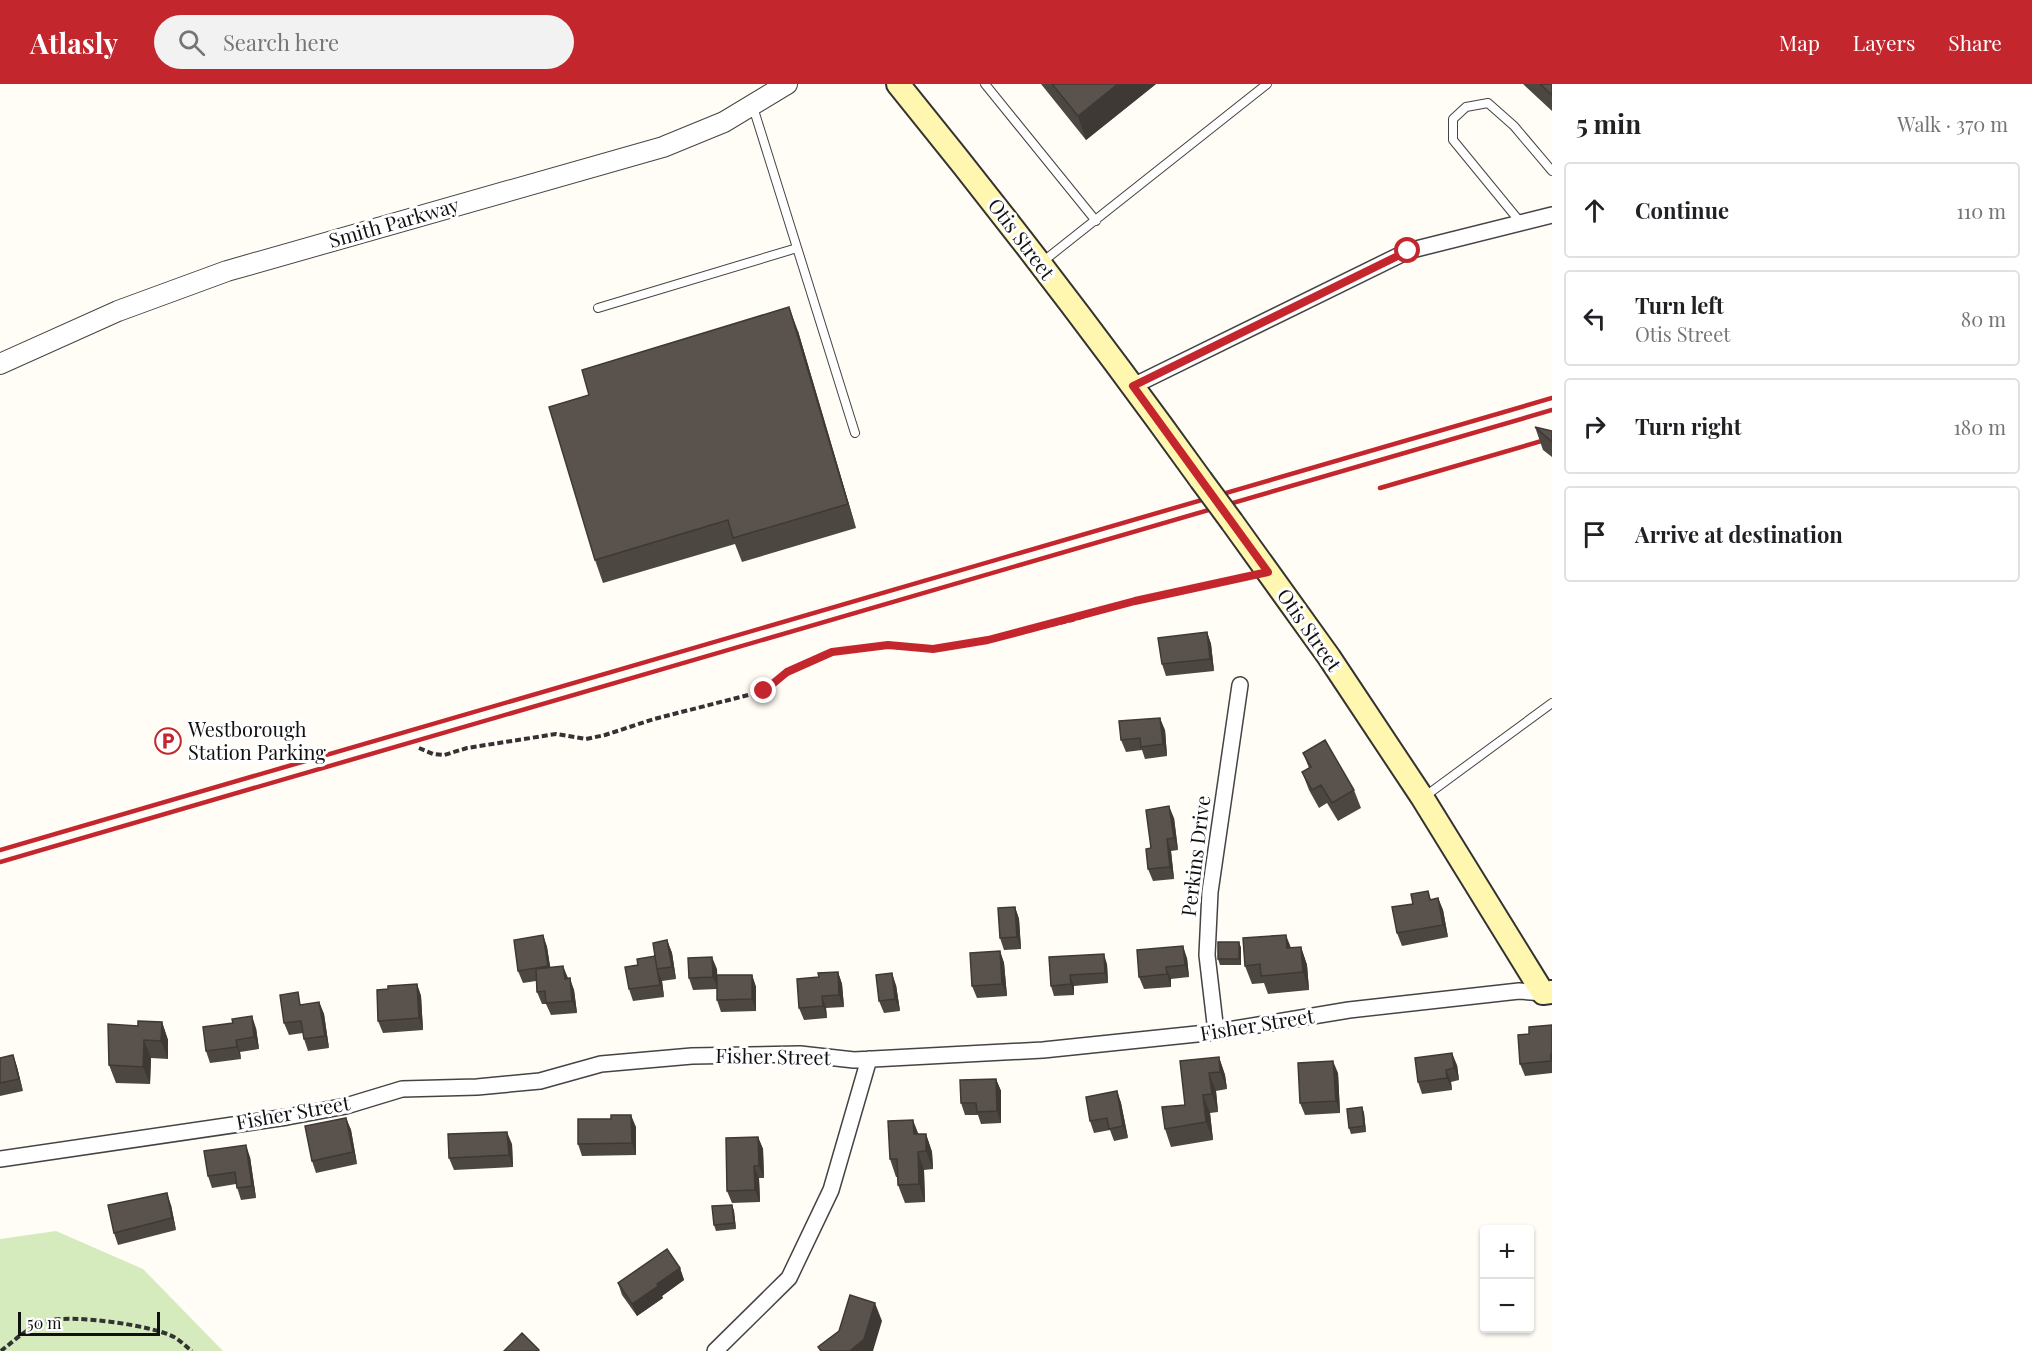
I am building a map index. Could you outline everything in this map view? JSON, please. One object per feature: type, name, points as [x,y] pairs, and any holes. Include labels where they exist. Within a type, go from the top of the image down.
[{"type":"main road","name":"Otis Street","points":[[898,84],[1133,386],[1329,657],[1547,992]]},
{"type":"street","name":"Smith Parkway","points":[[0,364],[86,325],[184,286],[302,249],[695,136],[753,107],[787,84]]},
{"type":"street","points":[[1133,386],[1408,251],[1552,215]]},
{"type":"street","name":"Perkins Drive","points":[[1216,1032],[1207,955],[1210,892],[1240,685]]},
{"type":"street","name":"Fisher Street","points":[[0,1159],[345,1106],[402,1089],[477,1087],[540,1081],[601,1064],[692,1056],[800,1054],[869,1059],[1043,1050],[1216,1032],[1349,1010],[1519,991],[1547,992]]},
{"type":"street","points":[[715,1351],[789,1278],[831,1190],[869,1059]]},
{"type":"lane","points":[[985,84],[1096,221]]},
{"type":"lane","points":[[1040,264],[1267,84]]},
{"type":"lane","points":[[1521,223],[1453,140],[1453,118],[1466,107],[1488,103],[1514,126],[1552,171]]},
{"type":"lane","points":[[753,107],[855,433]]},
{"type":"lane","points":[[598,308],[797,248]]},
{"type":"lane","points":[[1422,797],[1552,703]]},
{"type":"path","points":[[419,748],[433,754],[444,754],[556,734],[586,739],[764,691],[787,672],[832,652],[888,645],[933,649],[988,640],[1135,601],[1268,572]]},
{"type":"path","points":[[1,1351],[33,1327],[48,1321],[76,1318],[135,1326],[174,1336],[192,1351]]},
{"type":"green space","points":[[56,1231],[143,1269],[223,1351],[0,1351],[0,1239]]},
{"type":"building","points":[[1052,84],[1118,84],[1078,116]]},
{"type":"building","points":[[1540,84],[1552,84],[1552,95]]},
{"type":"building","points":[[789,307],[848,504],[733,538],[728,520],[595,560],[549,407],[589,395],[582,370]]},
{"type":"building","points":[[1535,427],[1552,431],[1552,442]]},
{"type":"building","points":[[1207,632],[1210,659],[1162,664],[1158,638]]},
{"type":"building","points":[[1160,718],[1163,744],[1141,747],[1140,738],[1121,740],[1119,721]]},
{"type":"building","points":[[1325,740],[1354,790],[1332,803],[1321,785],[1312,790],[1302,772],[1311,767],[1303,753]]},
{"type":"building","points":[[1169,806],[1174,838],[1167,839],[1170,867],[1148,869],[1146,849],[1151,848],[1146,810]]},
{"type":"building","points":[[1428,891],[1430,900],[1438,898],[1443,925],[1397,933],[1392,907],[1413,904],[1411,894]]},
{"type":"building","points":[[1015,907],[1017,937],[1000,938],[998,908]]},
{"type":"building","points":[[543,935],[548,966],[518,971],[514,940]]},
{"type":"building","points":[[1286,935],[1287,948],[1301,947],[1303,972],[1261,976],[1260,964],[1245,966],[1243,938]]},
{"type":"building","points":[[667,940],[672,967],[657,969],[660,985],[629,989],[625,967],[638,965],[637,959],[655,956],[653,943]]},
{"type":"building","points":[[1218,942],[1239,942],[1239,959],[1218,959]]},
{"type":"building","points":[[1183,946],[1185,965],[1166,967],[1167,974],[1139,977],[1137,950]]},
{"type":"building","points":[[1000,951],[1002,984],[972,986],[970,953]]},
{"type":"building","points":[[1104,954],[1105,973],[1070,975],[1071,984],[1051,986],[1049,957]]},
{"type":"building","points":[[712,957],[713,977],[689,978],[688,958]]},
{"type":"building","points":[[563,966],[565,979],[570,978],[572,1001],[546,1003],[545,991],[537,992],[536,969]]},
{"type":"building","points":[[838,972],[839,995],[822,996],[823,1006],[799,1008],[797,979],[819,977],[818,973]]},
{"type":"building","points":[[892,973],[895,999],[879,1001],[876,975]]},
{"type":"building","points":[[717,975],[752,975],[752,999],[717,1000]]},
{"type":"building","points":[[417,984],[419,1018],[378,1021],[377,990],[388,989],[388,986]]},
{"type":"building","points":[[298,992],[300,1005],[319,1002],[325,1036],[304,1039],[301,1021],[284,1023],[280,995]]},
{"type":"building","points":[[252,1016],[254,1037],[236,1040],[237,1047],[206,1051],[203,1027],[233,1023],[232,1019]]},
{"type":"building","points":[[138,1021],[162,1022],[161,1041],[144,1040],[143,1067],[109,1065],[108,1024],[138,1026]]},
{"type":"building","points":[[1552,1025],[1551,1061],[1520,1064],[1518,1035],[1529,1034],[1529,1027]]},
{"type":"building","points":[[1452,1053],[1454,1068],[1446,1070],[1447,1078],[1418,1082],[1415,1058]]},
{"type":"building","points":[[13,1055],[19,1079],[0,1083],[0,1058]]},
{"type":"building","points":[[1219,1057],[1220,1072],[1209,1073],[1212,1094],[1203,1095],[1206,1122],[1165,1129],[1162,1107],[1185,1105],[1180,1061]]},
{"type":"building","points":[[1333,1061],[1336,1101],[1300,1103],[1298,1063]]},
{"type":"building","points":[[996,1079],[997,1111],[977,1112],[976,1103],[961,1103],[960,1080]]},
{"type":"building","points":[[1117,1091],[1123,1126],[1109,1129],[1107,1118],[1090,1121],[1086,1097]]},
{"type":"building","points":[[1362,1107],[1364,1126],[1349,1128],[1347,1109]]},
{"type":"building","points":[[611,1115],[631,1115],[632,1143],[578,1144],[578,1119],[611,1119]]},
{"type":"building","points":[[346,1118],[353,1152],[312,1161],[305,1126]]},
{"type":"building","points":[[913,1120],[914,1134],[926,1134],[926,1151],[918,1152],[919,1184],[898,1185],[897,1159],[890,1159],[888,1121]]},
{"type":"building","points":[[507,1132],[509,1155],[449,1158],[448,1134]]},
{"type":"building","points":[[758,1137],[759,1166],[754,1166],[755,1190],[727,1191],[726,1138]]},
{"type":"building","points":[[246,1145],[252,1186],[237,1188],[235,1172],[208,1176],[204,1151]]},
{"type":"building","points":[[167,1193],[172,1218],[114,1233],[108,1205]]},
{"type":"building","points":[[732,1205],[734,1223],[714,1225],[712,1206]]},
{"type":"building","points":[[667,1249],[680,1268],[632,1304],[618,1283]]},
{"type":"building","points":[[850,1295],[875,1303],[864,1339],[850,1351],[821,1351],[818,1347],[839,1331]]},
{"type":"building","points":[[522,1333],[538,1351],[504,1351]]},
{"type":"railway","points":[[0,850],[1552,398]]},
{"type":"railway","points":[[0,862],[1552,410]]},
{"type":"railway","points":[[1380,488],[1552,438]]},
{"type":"place","name":"Westborough Station Parking","points":[[168,741]]},
{"type":"route","points":[[764,691],[787,672],[832,652],[888,645],[904,649],[933,649],[988,640],[1033,627],[1072,620],[1135,601],[1249,578],[1268,572],[1133,386],[1408,251]]}]
